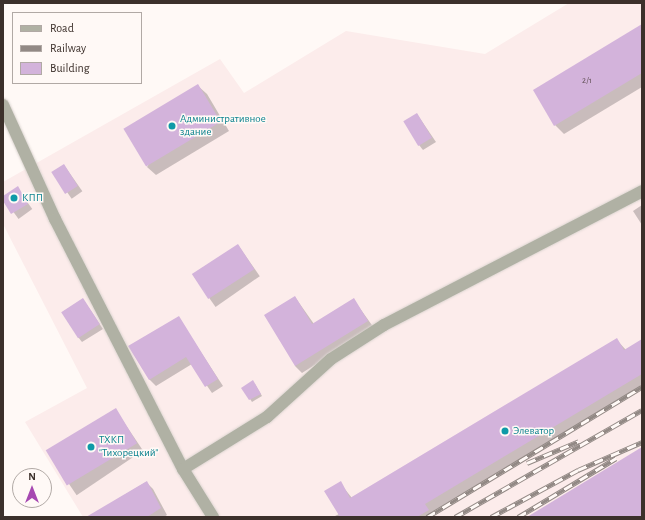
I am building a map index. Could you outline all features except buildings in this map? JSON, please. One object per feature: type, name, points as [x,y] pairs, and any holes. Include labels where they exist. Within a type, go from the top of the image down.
[{"type":"street","points":[[3,105],[55,219],[184,469],[213,517]]},
{"type":"street","points":[[184,469],[266,417],[331,359],[384,325],[642,191]]},
{"type":"shaded area","name":"ТХКП \"Тихорецкий\"","points":[[569,3],[642,3],[642,517],[83,517],[25,422],[87,388],[3,224],[3,182],[220,59],[244,93],[346,31],[485,54]]},
{"type":"railway","points":[[427,517],[642,387]]},
{"type":"railway","points":[[455,517],[642,410]]},
{"type":"railway","points":[[527,463],[579,441]]},
{"type":"railway","points":[[491,517],[578,470],[642,442]]},
{"type":"railway","points":[[518,517],[616,458]]},
{"type":"place","name":"Административное здание","points":[[172,126]]},
{"type":"place","name":"КПП","points":[[14,198]]},
{"type":"place","name":"Элеватор","points":[[505,431]]},
{"type":"place","name":"ТХКП \"Тихорецкий\"","points":[[91,447]]}]
